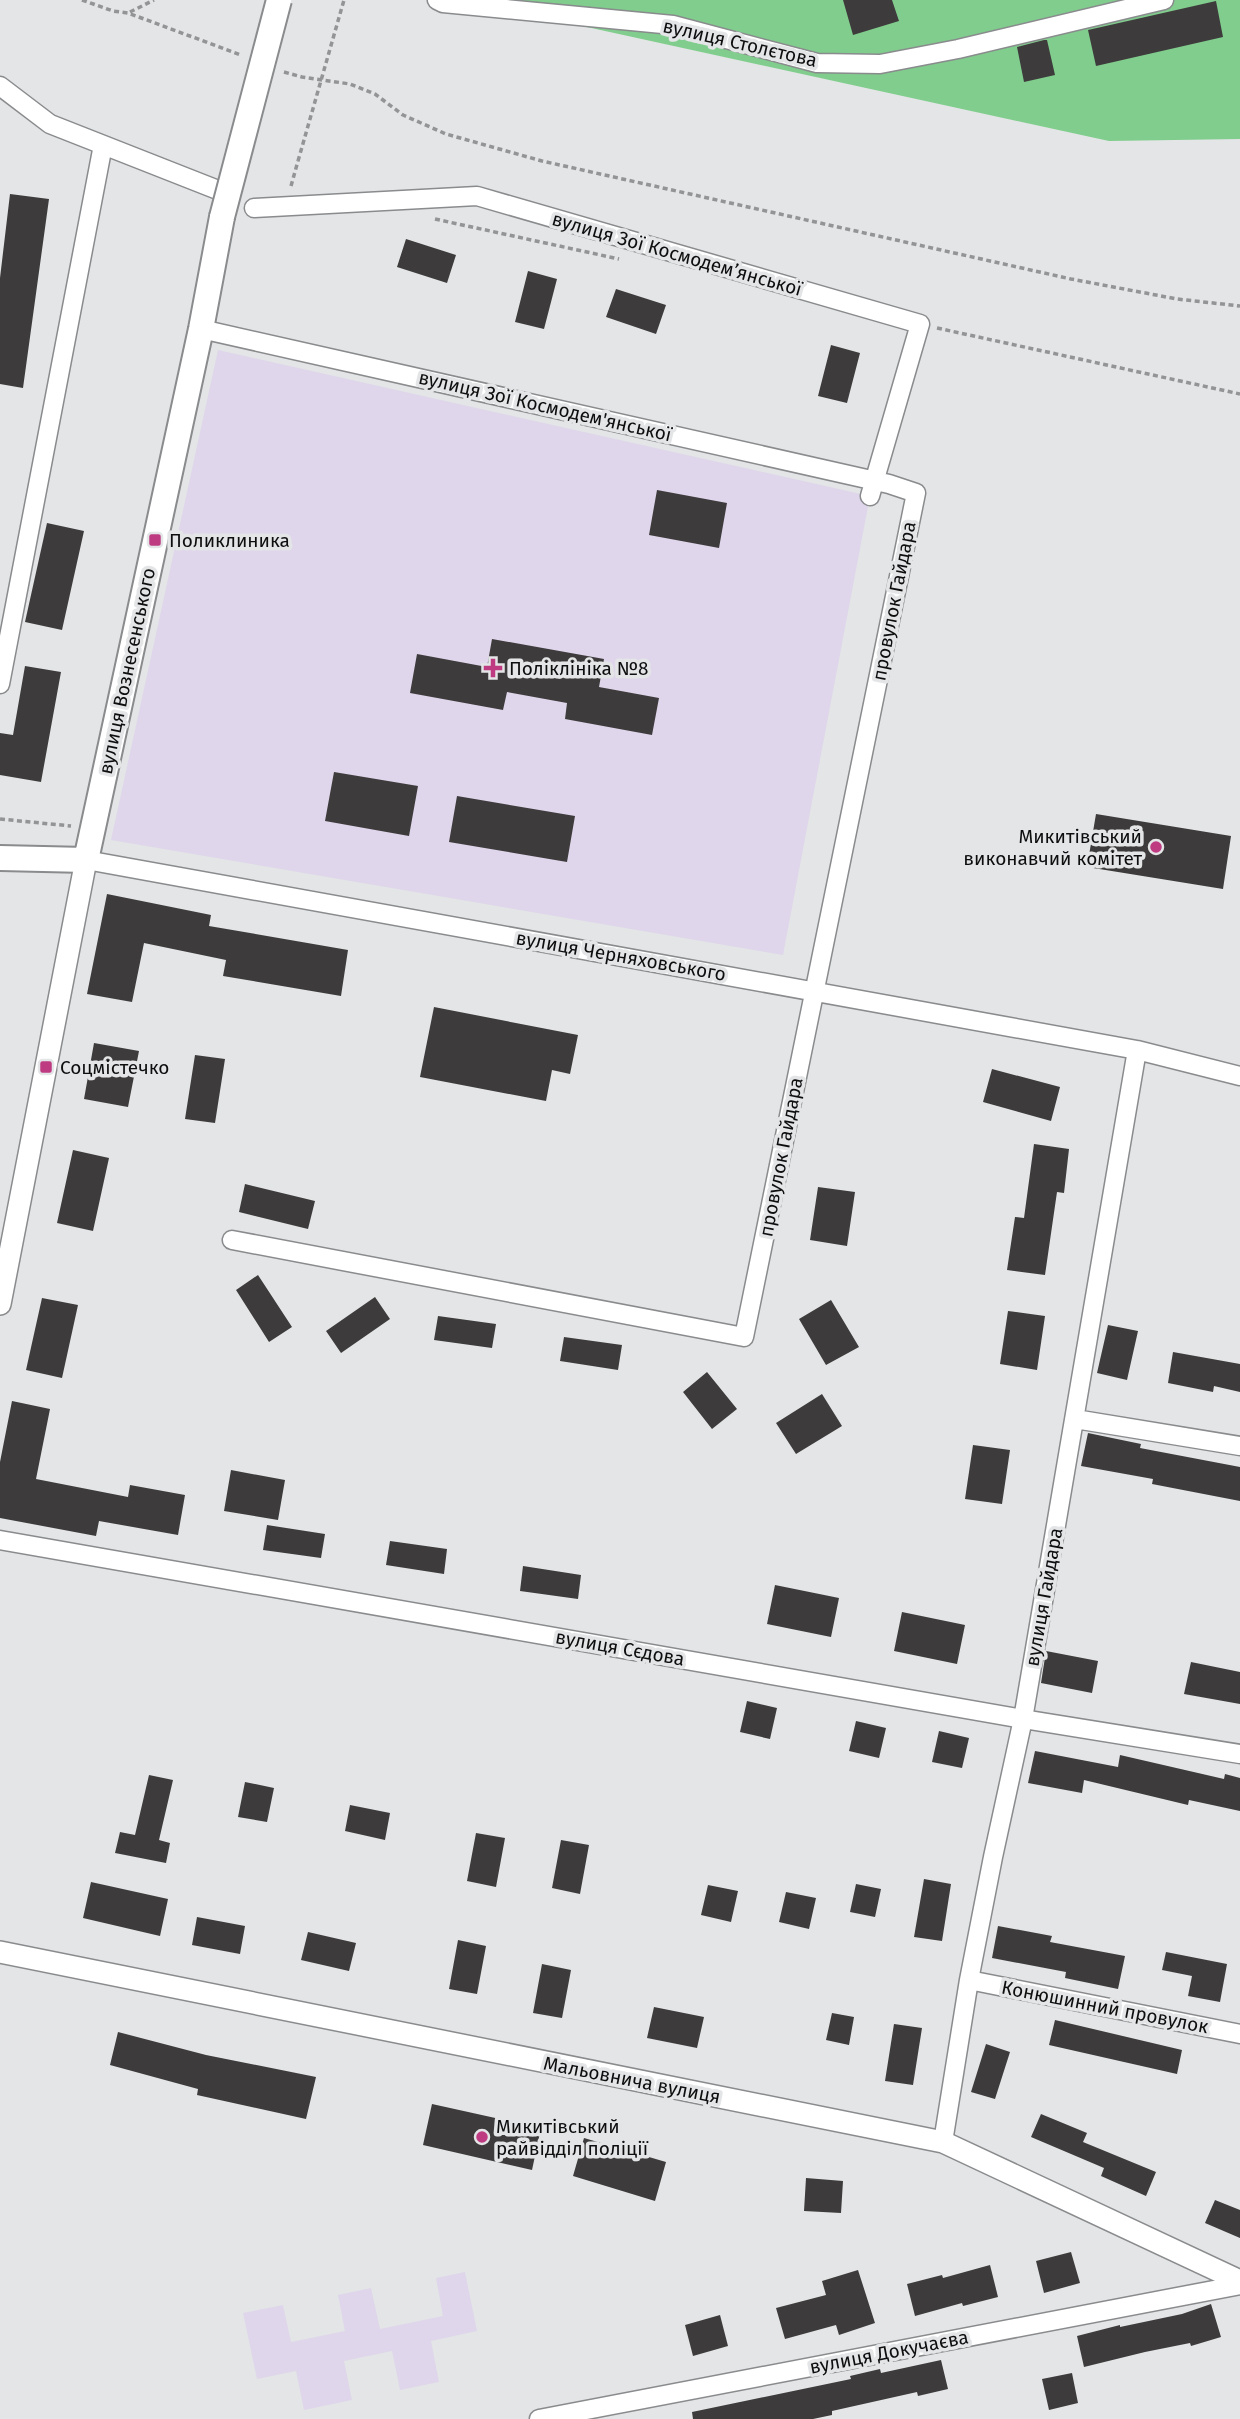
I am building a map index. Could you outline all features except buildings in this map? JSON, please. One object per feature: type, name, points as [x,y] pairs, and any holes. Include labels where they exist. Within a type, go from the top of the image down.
[{"type":"main road","name":"вулиця Вознесенського","points":[[86,860],[201,329],[225,205],[279,0]]},
{"type":"main road","name":"вулиця Черняховського","points":[[0,858],[86,860]]},
{"type":"street","name":"вулиця Столєтова","points":[[437,0],[443,3],[673,25],[817,63],[880,64],[958,49],[1164,0]]},
{"type":"street","points":[[0,86],[50,124],[103,145],[225,205]]},
{"type":"street","points":[[0,684],[103,145]]},
{"type":"street","name":"вулиця Зої Космодем’янської","points":[[254,208],[477,196],[920,324],[878,487]]},
{"type":"street","name":"вулиця Зої Космодем'янської","points":[[201,329],[878,487]]},
{"type":"street","name":"провулок Гайдара","points":[[232,1240],[744,1337],[916,493],[878,487]]},
{"type":"street","name":"вулиця Черняховського","points":[[86,860],[1137,1050],[1240,1076]]},
{"type":"street","name":"вулиця Вознесенського","points":[[0,1304],[86,860]]},
{"type":"street","name":"вулиця Гайдара","points":[[943,2142],[969,1980],[1023,1719],[1137,1050]]},
{"type":"street","points":[[1075,1419],[1240,1446]]},
{"type":"street","name":"вулиця Сєдова","points":[[0,1540],[1023,1719],[1240,1754]]},
{"type":"street","name":"Мальовнича вулиця","points":[[0,1952],[943,2142],[1240,2283]]},
{"type":"street","name":"Конюшинний провулок","points":[[969,1980],[1240,2034]]},
{"type":"street","name":"вулиця Докучаєва","points":[[539,2419],[1240,2283]]},
{"type":"path","points":[[82,0],[113,11],[128,13],[251,59]]},
{"type":"path","points":[[128,13],[154,0]]},
{"type":"path","points":[[298,161],[344,0]]},
{"type":"path","points":[[275,68],[302,77],[350,84],[375,94],[403,115],[446,134],[542,161],[1071,279],[1186,301],[1240,306]]},
{"type":"path","points":[[0,819],[93,829]]},
{"type":"shaded area","name":"Поліклініка №8","points":[[218,350],[870,496],[783,955],[111,840]]},
{"type":"shaded area","points":[[465,2272],[477,2331],[431,2341],[439,2382],[400,2390],[392,2351],[344,2361],[352,2400],[304,2410],[296,2371],[257,2379],[243,2313],[283,2305],[291,2342],[345,2331],[338,2295],[371,2288],[380,2329],[443,2316],[436,2278]]},
{"type":"green space","points":[[463,0],[1240,0],[1240,139],[1109,141]]},
{"type":"place","name":"Поликлиника","points":[[155,540]]},
{"type":"place","name":"Поліклініка №8","points":[[493,668]]},
{"type":"place","name":"Микитівський виконавчий комітет","points":[[1156,847]]},
{"type":"place","name":"Соцмістечко","points":[[46,1067]]},
{"type":"place","name":"Микитівський райвідділ поліції","points":[[482,2137]]}]
